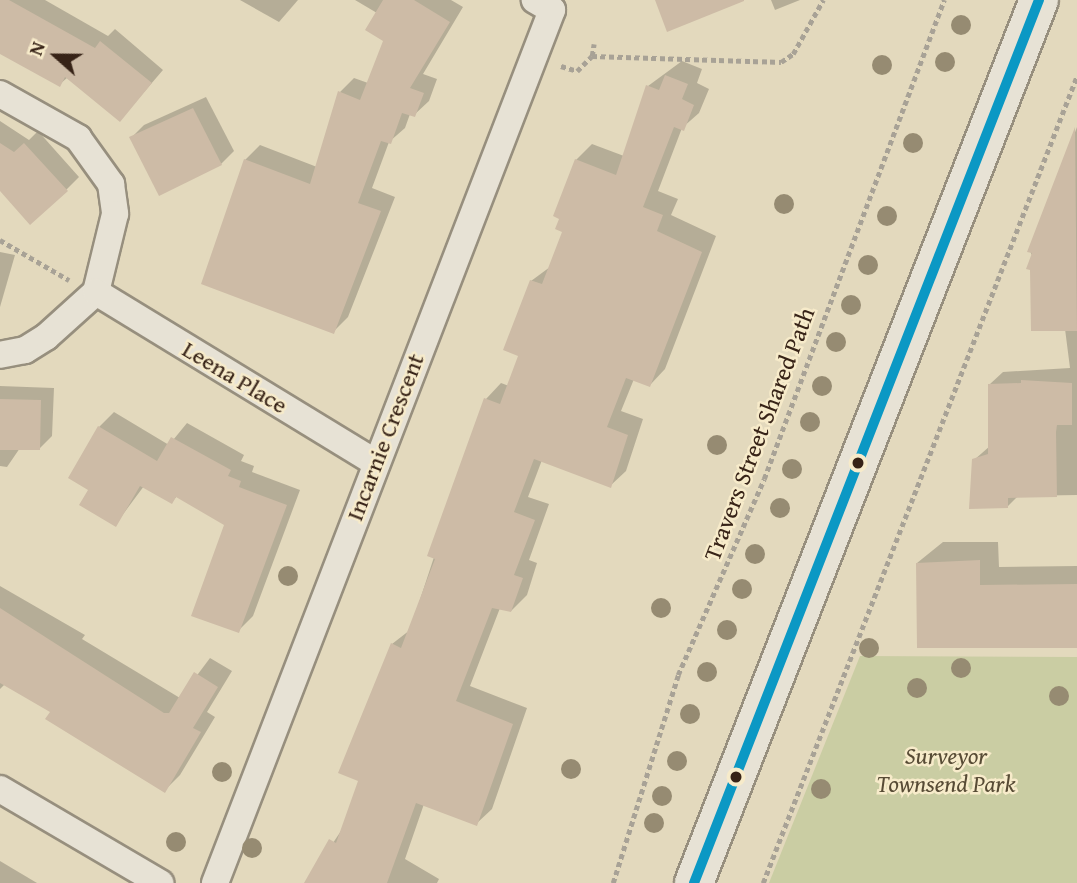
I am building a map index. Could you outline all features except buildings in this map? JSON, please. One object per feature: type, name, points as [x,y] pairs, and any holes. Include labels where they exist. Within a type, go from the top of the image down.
[{"type":"main road","points":[[694,883],[1039,0]]},
{"type":"street","name":"Incarnie Crescent","points":[[215,883],[374,462],[552,10],[535,0]]},
{"type":"street","points":[[0,94],[78,138],[111,184],[115,214],[96,292],[46,337],[25,350],[0,355]]},
{"type":"street","name":"Leena Place","points":[[96,292],[374,462]]},
{"type":"street","points":[[0,789],[160,883]]},
{"type":"path","points":[[592,56],[781,62],[793,54],[823,0]]},
{"type":"path","name":"Travers Street Shared Path","points":[[613,883],[678,675],[764,480],[944,0]]},
{"type":"path","points":[[534,56],[577,71],[592,56],[594,44]]},
{"type":"path","points":[[763,883],[1077,76]]},
{"type":"path","points":[[0,240],[96,292]]},
{"type":"green space","name":"Surveyor Townsend Park","points":[[860,656],[1077,657],[1077,883],[769,883]]},
{"type":"transit line","points":[[694,883],[1039,0]]}]
